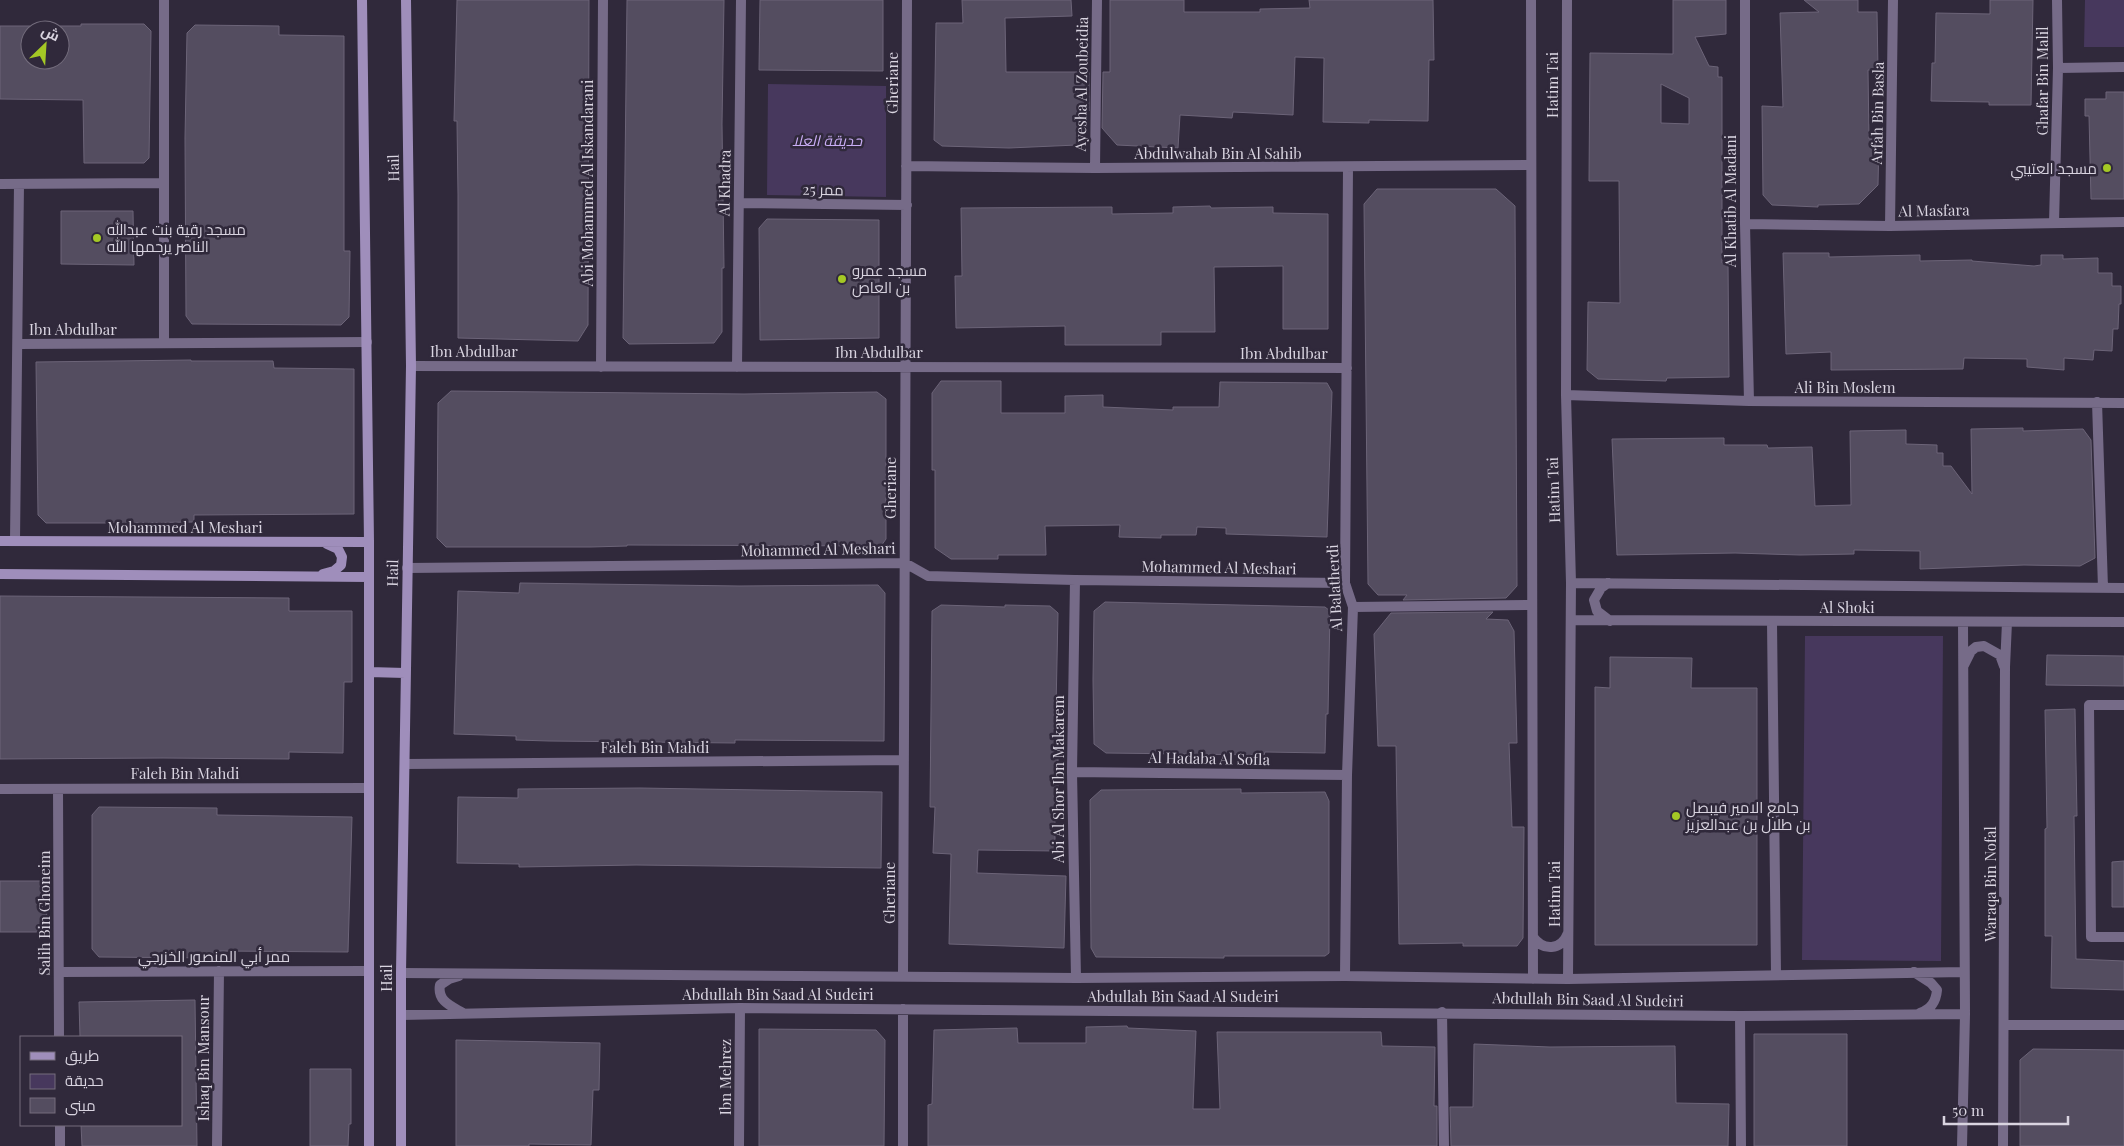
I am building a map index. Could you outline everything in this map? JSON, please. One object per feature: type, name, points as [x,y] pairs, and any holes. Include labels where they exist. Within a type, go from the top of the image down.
[{"type":"street","points":[[164,0],[164,343]]},
{"type":"street","name":"Hail","points":[[362,0],[369,542],[369,1146]]},
{"type":"street","name":"Hail","points":[[401,1146],[405,673],[412,366],[406,0]]},
{"type":"street","name":"Abi Mohammed Al Iskandarani","points":[[601,366],[604,0]]},
{"type":"street","name":"Al Khadra","points":[[737,367],[741,0]]},
{"type":"street","name":"Gheriane","points":[[903,976],[907,0]]},
{"type":"street","name":"Ayesha Al Zoubeidia","points":[[1095,168],[1097,0]]},
{"type":"street","name":"Hatim Tai","points":[[1531,0],[1532,979]]},
{"type":"street","name":"Hatim Tai","points":[[1567,0],[1566,395],[1571,583],[1568,979]]},
{"type":"street","name":"Al Khatib Al Madani","points":[[1746,0],[1745,224],[1748,401]]},
{"type":"street","name":"Arfah Bin Basla","points":[[1890,226],[1893,0]]},
{"type":"street","name":"Ghafar Bin Malil","points":[[2054,223],[2058,68],[2057,0]]},
{"type":"street","points":[[2058,68],[2124,68]]},
{"type":"street","name":"Abdulwahab Bin Al Sahib","points":[[906,166],[1348,168],[1530,165]]},
{"type":"street","name":"Al Balatherdi","points":[[1345,976],[1347,775],[1353,607],[1345,584],[1348,168]]},
{"type":"street","points":[[0,184],[163,184]]},
{"type":"street","points":[[15,541],[19,184]]},
{"type":"street","name":"ممر 25","points":[[739,203],[907,206]]},
{"type":"street","name":"Al Masfara","points":[[1745,224],[1890,226],[2124,222]]},
{"type":"street","name":"Ibn Abdulbar","points":[[18,344],[367,342]]},
{"type":"street","name":"Ibn Abdulbar","points":[[412,366],[1346,368]]},
{"type":"street","name":"Ali Bin Moslem","points":[[1566,395],[1748,401],[2124,403]]},
{"type":"street","points":[[2097,402],[2103,588]]},
{"type":"street","name":"Mohammed Al Meshari","points":[[0,541],[369,542]]},
{"type":"street","points":[[315,542],[332,545],[338,549],[342,557],[341,565],[334,571],[317,576]]},
{"type":"street","name":"Mohammed Al Meshari","points":[[407,568],[905,563],[928,576],[1345,584]]},
{"type":"street","points":[[0,574],[369,577]]},
{"type":"street","name":"Abi Al Shor Ibn Makarem","points":[[1075,580],[1072,772],[1076,978]]},
{"type":"street","name":"Al Shoki","points":[[1571,583],[2124,588]]},
{"type":"street","points":[[1608,583],[1600,588],[1594,600],[1597,611],[1610,621]]},
{"type":"street","points":[[1353,607],[1532,606]]},
{"type":"street","name":"Al Shoki","points":[[1571,620],[2124,622]]},
{"type":"street","points":[[1772,622],[1776,974]]},
{"type":"street","name":"Waraqa Bin Nofal","points":[[1962,1146],[1965,1014],[1963,972],[1963,622]]},
{"type":"street","name":"Waraqa Bin Nofal","points":[[2004,1146],[2005,667],[2007,622]]},
{"type":"street","points":[[1962,668],[1971,651],[1976,647],[1984,646],[2000,655],[2005,667]]},
{"type":"street","points":[[369,672],[405,673]]},
{"type":"street","points":[[2124,705],[2089,705],[2091,937],[2124,937]]},
{"type":"street","name":"Faleh Bin Mahdi","points":[[405,764],[904,760]]},
{"type":"street","name":"Al Hadaba Al Sofla","points":[[1072,772],[1347,775]]},
{"type":"street","name":"Faleh Bin Mahdi","points":[[0,788],[369,788]]},
{"type":"street","name":"Salih Bin Ghoneim","points":[[58,789],[59,1036]]},
{"type":"street","points":[[1533,937],[1538,944],[1544,947],[1551,947],[1563,943],[1569,932]]},
{"type":"street","name":"Ishaq Bin Mansour","points":[[217,1146],[219,971]]},
{"type":"street","name":"ممر أبي المنصور الخزرجي","points":[[59,972],[369,971]]},
{"type":"street","points":[[1914,972],[1937,990],[1933,1004],[1928,1010],[1919,1014]]},
{"type":"street","name":"Abdullah Bin Saad Al Sudeiri","points":[[401,973],[1076,978],[1345,976],[1568,979],[1963,972]]},
{"type":"street","points":[[462,1013],[442,999],[439,990],[440,985],[449,979],[464,974]]},
{"type":"street","name":"Abdullah Bin Saad Al Sudeiri","points":[[401,1015],[740,1008],[1442,1012],[1740,1016],[1965,1014]]},
{"type":"street","name":"Ibn Mehrez","points":[[739,1146],[740,1008]]},
{"type":"street","points":[[903,1009],[903,1146]]},
{"type":"street","points":[[1442,1012],[1444,1146]]},
{"type":"street","points":[[1740,1016],[1741,1146]]},
{"type":"street","points":[[2004,1025],[2124,1025]]},
{"type":"street","points":[[60,1126],[60,1146]]},
{"type":"green space","points":[[2085,0],[2124,0],[2124,47],[2084,47]]},
{"type":"green space","name":"حديقة العلا","points":[[768,84],[886,86],[886,197],[767,195]]},
{"type":"green space","points":[[1805,636],[1943,636],[1941,961],[1802,960]]},
{"type":"building","points":[[457,0],[589,0],[588,325],[578,341],[458,338],[457,121],[454,121]]},
{"type":"building","points":[[627,0],[724,0],[722,124],[724,268],[722,268],[722,332],[714,343],[629,344],[623,338]]},
{"type":"building","points":[[760,0],[883,0],[883,71],[759,70]]},
{"type":"building","points":[[962,0],[1071,0],[1072,16],[1005,18],[1006,72],[1089,72],[1089,111],[1086,108],[1085,137],[1077,145],[1009,148],[942,146],[934,140],[936,23],[963,23]]},
{"type":"building","points":[[1110,0],[1184,0],[1184,12],[1260,12],[1260,9],[1310,8],[1309,0],[1433,0],[1434,60],[1429,60],[1428,121],[1369,120],[1369,123],[1323,122],[1324,58],[1295,57],[1293,115],[1233,112],[1232,118],[1180,115],[1178,148],[1117,145],[1102,128],[1103,72],[1110,72]]},
{"type":"building","points":[[1673,0],[1726,0],[1726,34],[1695,37],[1709,66],[1718,67],[1718,77],[1722,77],[1722,263],[1728,263],[1729,377],[1667,378],[1666,381],[1598,379],[1587,370],[1588,302],[1620,303],[1619,181],[1589,181],[1590,53],[1673,54]],"holes":[[[1661,84],[1689,98],[1689,124],[1661,123]]]},
{"type":"building","points":[[1804,0],[1858,0],[1858,12],[1877,12],[1878,70],[1868,70],[1869,139],[1879,139],[1878,185],[1859,204],[1818,205],[1818,207],[1772,205],[1763,195],[1762,106],[1783,107],[1780,13],[1819,12]]},
{"type":"building","points":[[1990,0],[2033,0],[2031,105],[1989,105],[1989,102],[1931,101],[1932,63],[1935,63],[1936,13],[1990,14]]},
{"type":"building","points":[[81,24],[144,24],[151,31],[149,158],[144,163],[84,163],[83,100],[0,99],[0,26],[20,26],[20,70],[70,70],[70,26],[81,26]]},
{"type":"building","points":[[195,25],[279,26],[279,35],[344,36],[344,251],[350,251],[349,317],[341,325],[192,324],[186,316],[185,138],[187,33]]},
{"type":"building","points":[[2106,92],[2124,92],[2124,199],[2091,199],[2089,116],[2085,116],[2085,99],[2106,99]]},
{"type":"building","points":[[1377,189],[1496,189],[1515,206],[1517,586],[1506,598],[1403,600],[1407,595],[1378,595],[1368,584],[1364,204]]},
{"type":"building","points":[[1210,206],[1211,208],[1273,207],[1273,213],[1328,214],[1328,329],[1283,329],[1283,266],[1214,267],[1215,332],[1161,332],[1161,345],[1065,345],[1065,326],[956,328],[955,276],[962,276],[961,208],[1112,207],[1112,214],[1173,213],[1173,207]]},
{"type":"building","name":"مسجد رقية بنت عبدالله الناصر يرحمها الله","points":[[61,211],[133,211],[134,265],[61,264]]},
{"type":"building","name":"مسجد عمرو بن العاص","points":[[767,219],[879,220],[879,338],[760,340],[759,228]]},
{"type":"building","points":[[1783,253],[1829,253],[1829,257],[1920,255],[1920,261],[1972,260],[2034,266],[2041,265],[2041,255],[2063,255],[2063,259],[2098,258],[2098,273],[2112,273],[2112,286],[2121,286],[2118,329],[2113,329],[2112,351],[2094,350],[2093,360],[2064,358],[2064,370],[2027,367],[2027,359],[1964,358],[1963,369],[1831,370],[1831,352],[1786,354]]},
{"type":"building","points":[[273,361],[274,368],[354,369],[354,514],[194,515],[194,522],[46,523],[38,515],[36,362]]},
{"type":"building","points":[[941,381],[1001,381],[1001,413],[1065,413],[1065,396],[1103,395],[1103,407],[1173,410],[1173,407],[1219,407],[1220,382],[1327,383],[1332,392],[1327,537],[1226,534],[1226,528],[1197,527],[1196,535],[1161,535],[1161,538],[1119,537],[1120,525],[1045,526],[1046,555],[998,555],[998,559],[951,559],[935,548],[935,470],[932,470],[932,393]]},
{"type":"building","points":[[451,391],[744,394],[877,392],[886,399],[886,539],[881,546],[627,545],[591,547],[446,547],[437,538],[438,403]]},
{"type":"building","points":[[2023,428],[2023,431],[2083,429],[2091,440],[2095,558],[2080,566],[2024,565],[1920,569],[1920,551],[1854,550],[1854,554],[1800,555],[1735,553],[1617,555],[1612,439],[1724,438],[1724,445],[1767,445],[1768,448],[1812,447],[1815,506],[1851,505],[1850,431],[1906,430],[1906,444],[1937,445],[1937,453],[1943,453],[1943,466],[1951,466],[1972,494],[1971,429]]},
{"type":"building","points":[[520,583],[739,586],[878,585],[885,593],[884,741],[735,740],[735,743],[549,741],[516,740],[516,736],[454,734],[458,591],[519,593]]},
{"type":"building","points":[[0,596],[289,598],[289,611],[352,611],[352,682],[344,682],[343,753],[289,752],[289,759],[0,759]]},
{"type":"building","points":[[1105,602],[1325,607],[1330,611],[1328,714],[1326,714],[1325,753],[1265,752],[1264,755],[1106,753],[1094,744],[1093,680],[1094,611]]},
{"type":"building","points":[[941,605],[1050,606],[1058,613],[1055,756],[1058,756],[1058,805],[1055,805],[1055,851],[978,850],[977,873],[1066,876],[1064,948],[949,944],[951,854],[933,853],[935,807],[930,807],[932,611]]},
{"type":"building","points":[[1493,612],[1486,619],[1508,620],[1514,631],[1517,743],[1509,743],[1512,827],[1524,827],[1523,938],[1517,946],[1463,946],[1463,943],[1399,944],[1396,746],[1378,746],[1374,634],[1391,613]]},
{"type":"building","points":[[2047,655],[2124,656],[2124,686],[2046,685]]},
{"type":"building","name":"جامع الامير فيبصل بن طلال بن عبدالعزيز","points":[[1610,657],[1692,658],[1691,688],[1757,688],[1757,945],[1595,945],[1595,687],[1610,688]]},
{"type":"building","points":[[2075,709],[2077,816],[2074,816],[2076,959],[2124,961],[2124,990],[2051,988],[2052,936],[2045,936],[2045,829],[2047,828],[2045,710]]},
{"type":"building","points":[[640,788],[882,792],[881,868],[636,865],[519,867],[519,864],[457,863],[458,797],[518,798],[518,789]]},
{"type":"building","points":[[1241,789],[1241,793],[1325,792],[1329,801],[1329,953],[1325,956],[1224,956],[1224,958],[1096,957],[1091,948],[1090,800],[1101,790]]},
{"type":"building","points":[[99,807],[217,808],[217,815],[352,817],[348,952],[217,951],[217,958],[99,957],[92,949],[92,815]]},
{"type":"building","points":[[2124,861],[2124,907],[2112,907],[2112,862]]},
{"type":"building","points":[[0,881],[46,881],[47,932],[0,932]]},
{"type":"building","points":[[195,1000],[197,1146],[82,1146],[81,1126],[182,1126],[182,1036],[80,1036],[79,1002]]},
{"type":"building","points":[[1127,1026],[1128,1028],[1196,1031],[1193,1109],[1220,1109],[1217,1032],[1381,1032],[1382,1046],[1435,1047],[1434,1106],[1437,1106],[1437,1146],[928,1146],[928,1105],[932,1104],[934,1030],[1017,1028],[1018,1043],[1086,1043],[1086,1027]]},
{"type":"building","points":[[759,1029],[876,1030],[885,1040],[884,1146],[759,1146]]},
{"type":"building","points":[[1754,1034],[1847,1034],[1847,1146],[1754,1146]]},
{"type":"building","points":[[456,1040],[600,1043],[599,1090],[593,1090],[591,1145],[456,1146]]},
{"type":"building","points":[[1474,1044],[1550,1047],[1675,1046],[1676,1103],[1729,1104],[1728,1146],[1451,1146],[1450,1107],[1473,1107]]},
{"type":"building","points":[[2033,1049],[2124,1050],[2124,1146],[2020,1146],[2020,1060]]},
{"type":"building","points":[[310,1069],[351,1069],[351,1124],[349,1124],[348,1146],[310,1146]]},
{"type":"place","name":"مسجد العتيبي","points":[[2107,168]]},
{"type":"place","name":"مسجد رقية بنت عبدالله الناصر يرحمها الله","points":[[97,238]]},
{"type":"place","name":"مسجد عمرو بن العاص","points":[[842,279]]},
{"type":"place","name":"جامع الامير فيبصل بن طلال بن عبدالعزيز","points":[[1676,816]]}]
